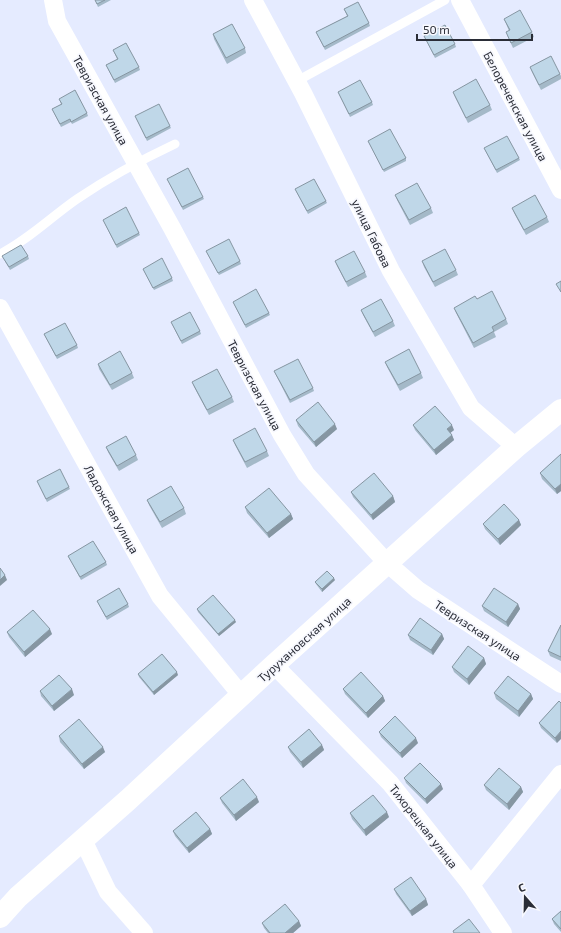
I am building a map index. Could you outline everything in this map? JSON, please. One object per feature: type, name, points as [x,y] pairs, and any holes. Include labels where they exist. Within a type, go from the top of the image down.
[{"type":"street","name":"Тевризская улица","points":[[53,0],[57,21],[136,163],[282,435],[306,474],[387,563],[418,590],[561,684]]},
{"type":"street","name":"улица Габова","points":[[253,0],[297,80],[391,271],[471,408],[516,447]]},
{"type":"street","name":"Белореченская улица","points":[[460,0],[561,190]]},
{"type":"street","name":"Ладожская улица","points":[[0,308],[160,596],[242,696]]},
{"type":"street","name":"Турухановская улица","points":[[0,917],[18,897],[242,696],[274,665],[516,447],[561,410]]},
{"type":"street","name":"Тихорецкая улица","points":[[274,665],[390,783],[471,885],[503,933]]},
{"type":"street","points":[[471,885],[561,774]]},
{"type":"street","points":[[83,840],[108,892],[144,933]]},
{"type":"lane","points":[[297,80],[445,0]]},
{"type":"lane","points":[[0,254],[14,247],[78,199],[136,163],[175,144]]},
{"type":"building","points":[[95,0],[105,0],[97,4]]},
{"type":"building","points":[[358,2],[369,23],[324,47],[316,32],[348,16],[344,9]]},
{"type":"building","points":[[520,10],[532,32],[511,43],[506,32],[510,30],[504,19]]},
{"type":"building","points":[[232,24],[245,48],[226,58],[213,34]]},
{"type":"building","points":[[445,25],[455,44],[434,55],[424,36]]},
{"type":"building","points":[[126,43],[139,67],[114,80],[106,65],[118,59],[113,50]]},
{"type":"building","points":[[551,56],[560,74],[539,85],[530,67]]},
{"type":"building","points":[[476,79],[490,105],[466,118],[453,92]]},
{"type":"building","points":[[360,80],[372,102],[349,114],[338,92]]},
{"type":"building","points":[[75,90],[87,113],[71,122],[70,119],[60,124],[52,109],[62,104],[59,99]]},
{"type":"building","points":[[159,104],[170,126],[146,138],[135,116]]},
{"type":"building","points":[[390,129],[406,158],[383,170],[368,141]]},
{"type":"building","points":[[507,136],[519,158],[496,170],[484,148]]},
{"type":"building","points":[[188,168],[203,197],[182,207],[167,179]]},
{"type":"building","points":[[314,179],[326,201],[307,211],[295,189]]},
{"type":"building","points":[[417,183],[431,208],[409,220],[395,195]]},
{"type":"building","points":[[535,195],[547,217],[524,230],[512,208]]},
{"type":"building","points":[[126,207],[139,233],[116,245],[103,220]]},
{"type":"building","points":[[229,239],[240,261],[218,273],[206,251]]},
{"type":"building","points":[[21,245],[28,256],[9,267],[2,256]]},
{"type":"building","points":[[445,249],[456,270],[433,282],[422,261]]},
{"type":"building","points":[[354,251],[365,272],[346,282],[335,261]]},
{"type":"building","points":[[162,258],[172,278],[153,288],[143,269]]},
{"type":"building","points":[[561,281],[561,292],[556,284]]},
{"type":"building","points":[[256,289],[269,313],[245,325],[233,302]]},
{"type":"building","points":[[492,291],[506,319],[492,327],[494,331],[473,343],[454,308],[475,296],[477,299]]},
{"type":"building","points":[[381,299],[393,321],[373,332],[361,310]]},
{"type":"building","points":[[190,312],[200,331],[181,341],[171,322]]},
{"type":"building","points":[[65,323],[77,345],[56,356],[44,334]]},
{"type":"building","points":[[409,349],[421,373],[398,385],[385,362]]},
{"type":"building","points":[[120,351],[132,373],[110,385],[98,364]]},
{"type":"building","points":[[298,359],[313,388],[290,400],[274,371]]},
{"type":"building","points":[[217,369],[232,397],[207,410],[192,382]]},
{"type":"building","points":[[318,402],[335,424],[314,442],[296,420]]},
{"type":"building","points":[[435,406],[452,425],[447,429],[452,435],[434,450],[413,425]]},
{"type":"building","points":[[255,428],[267,451],[245,462],[233,440]]},
{"type":"building","points":[[126,436],[136,455],[117,466],[106,447]]},
{"type":"building","points":[[561,454],[561,484],[555,489],[540,473]]},
{"type":"building","points":[[60,469],[69,487],[46,499],[37,481]]},
{"type":"building","points":[[374,473],[393,496],[371,515],[351,492]]},
{"type":"building","points":[[171,486],[184,508],[160,522],[147,500]]},
{"type":"building","points":[[269,488],[291,514],[267,533],[245,507]]},
{"type":"building","points":[[504,504],[519,520],[498,539],[483,524]]},
{"type":"building","points":[[93,541],[106,562],[80,577],[68,556]]},
{"type":"building","points":[[0,568],[5,575],[0,580]]},
{"type":"building","points":[[327,571],[334,578],[322,589],[315,582]]},
{"type":"building","points":[[119,588],[128,604],[106,617],[97,601]]},
{"type":"building","points":[[494,588],[518,604],[506,622],[482,606]]},
{"type":"building","points":[[213,595],[235,620],[218,634],[197,609]]},
{"type":"building","points":[[33,610],[50,629],[24,652],[7,632]]},
{"type":"building","points":[[420,618],[442,634],[431,650],[408,635]]},
{"type":"building","points":[[561,625],[561,657],[548,651]]},
{"type":"building","points":[[468,646],[484,658],[467,679],[452,667]]},
{"type":"building","points":[[162,654],[177,672],[153,692],[138,674]]},
{"type":"building","points":[[361,672],[383,696],[366,713],[343,689]]},
{"type":"building","points":[[59,675],[72,689],[52,706],[40,691]]},
{"type":"building","points":[[508,676],[531,694],[518,711],[494,693]]},
{"type":"building","points":[[559,701],[561,703],[561,731],[555,738],[539,723]]},
{"type":"building","points":[[395,716],[416,738],[400,753],[379,732]]},
{"type":"building","points":[[79,719],[103,747],[82,764],[59,736]]},
{"type":"building","points":[[309,729],[322,745],[301,762],[288,747]]},
{"type":"building","points":[[420,763],[441,784],[425,799],[404,778]]},
{"type":"building","points":[[499,768],[521,787],[507,804],[484,785]]},
{"type":"building","points":[[243,779],[257,797],[234,815],[220,798]]},
{"type":"building","points":[[373,795],[387,812],[364,830],[350,813]]},
{"type":"building","points":[[196,812],[210,829],[187,848],[173,831]]},
{"type":"building","points":[[411,877],[426,899],[410,911],[394,889]]},
{"type":"building","points":[[285,904],[299,921],[285,933],[270,933],[262,923]]},
{"type":"building","points":[[561,911],[561,929],[552,919]]},
{"type":"building","points":[[469,919],[480,933],[454,933],[453,931]]}]
